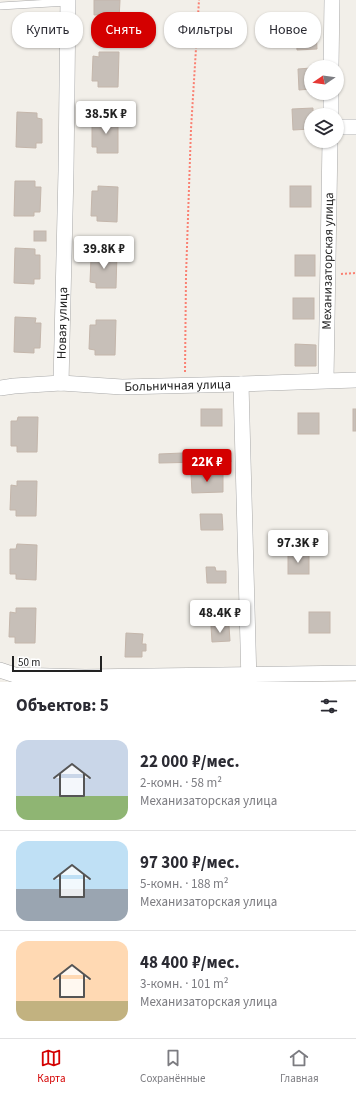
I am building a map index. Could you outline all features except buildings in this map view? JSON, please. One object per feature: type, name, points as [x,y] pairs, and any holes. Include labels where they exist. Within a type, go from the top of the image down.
[{"type":"street","points":[[331,60],[332,0]]},
{"type":"street","name":"Новая улица","points":[[61,383],[68,1]]},
{"type":"street","points":[[344,127],[356,127]]},
{"type":"street","name":"Механизаторская улица","points":[[326,380],[330,148]]},
{"type":"street","name":"Больничная улица","points":[[0,388],[61,383],[122,387],[356,380]]},
{"type":"street","points":[[242,384],[249,679]]},
{"type":"street","points":[[0,670],[15,675],[249,679],[356,673]]},
{"type":"lane","points":[[0,6],[68,1]]},
{"type":"path","points":[[185,386],[186,276],[199,0]]}]
